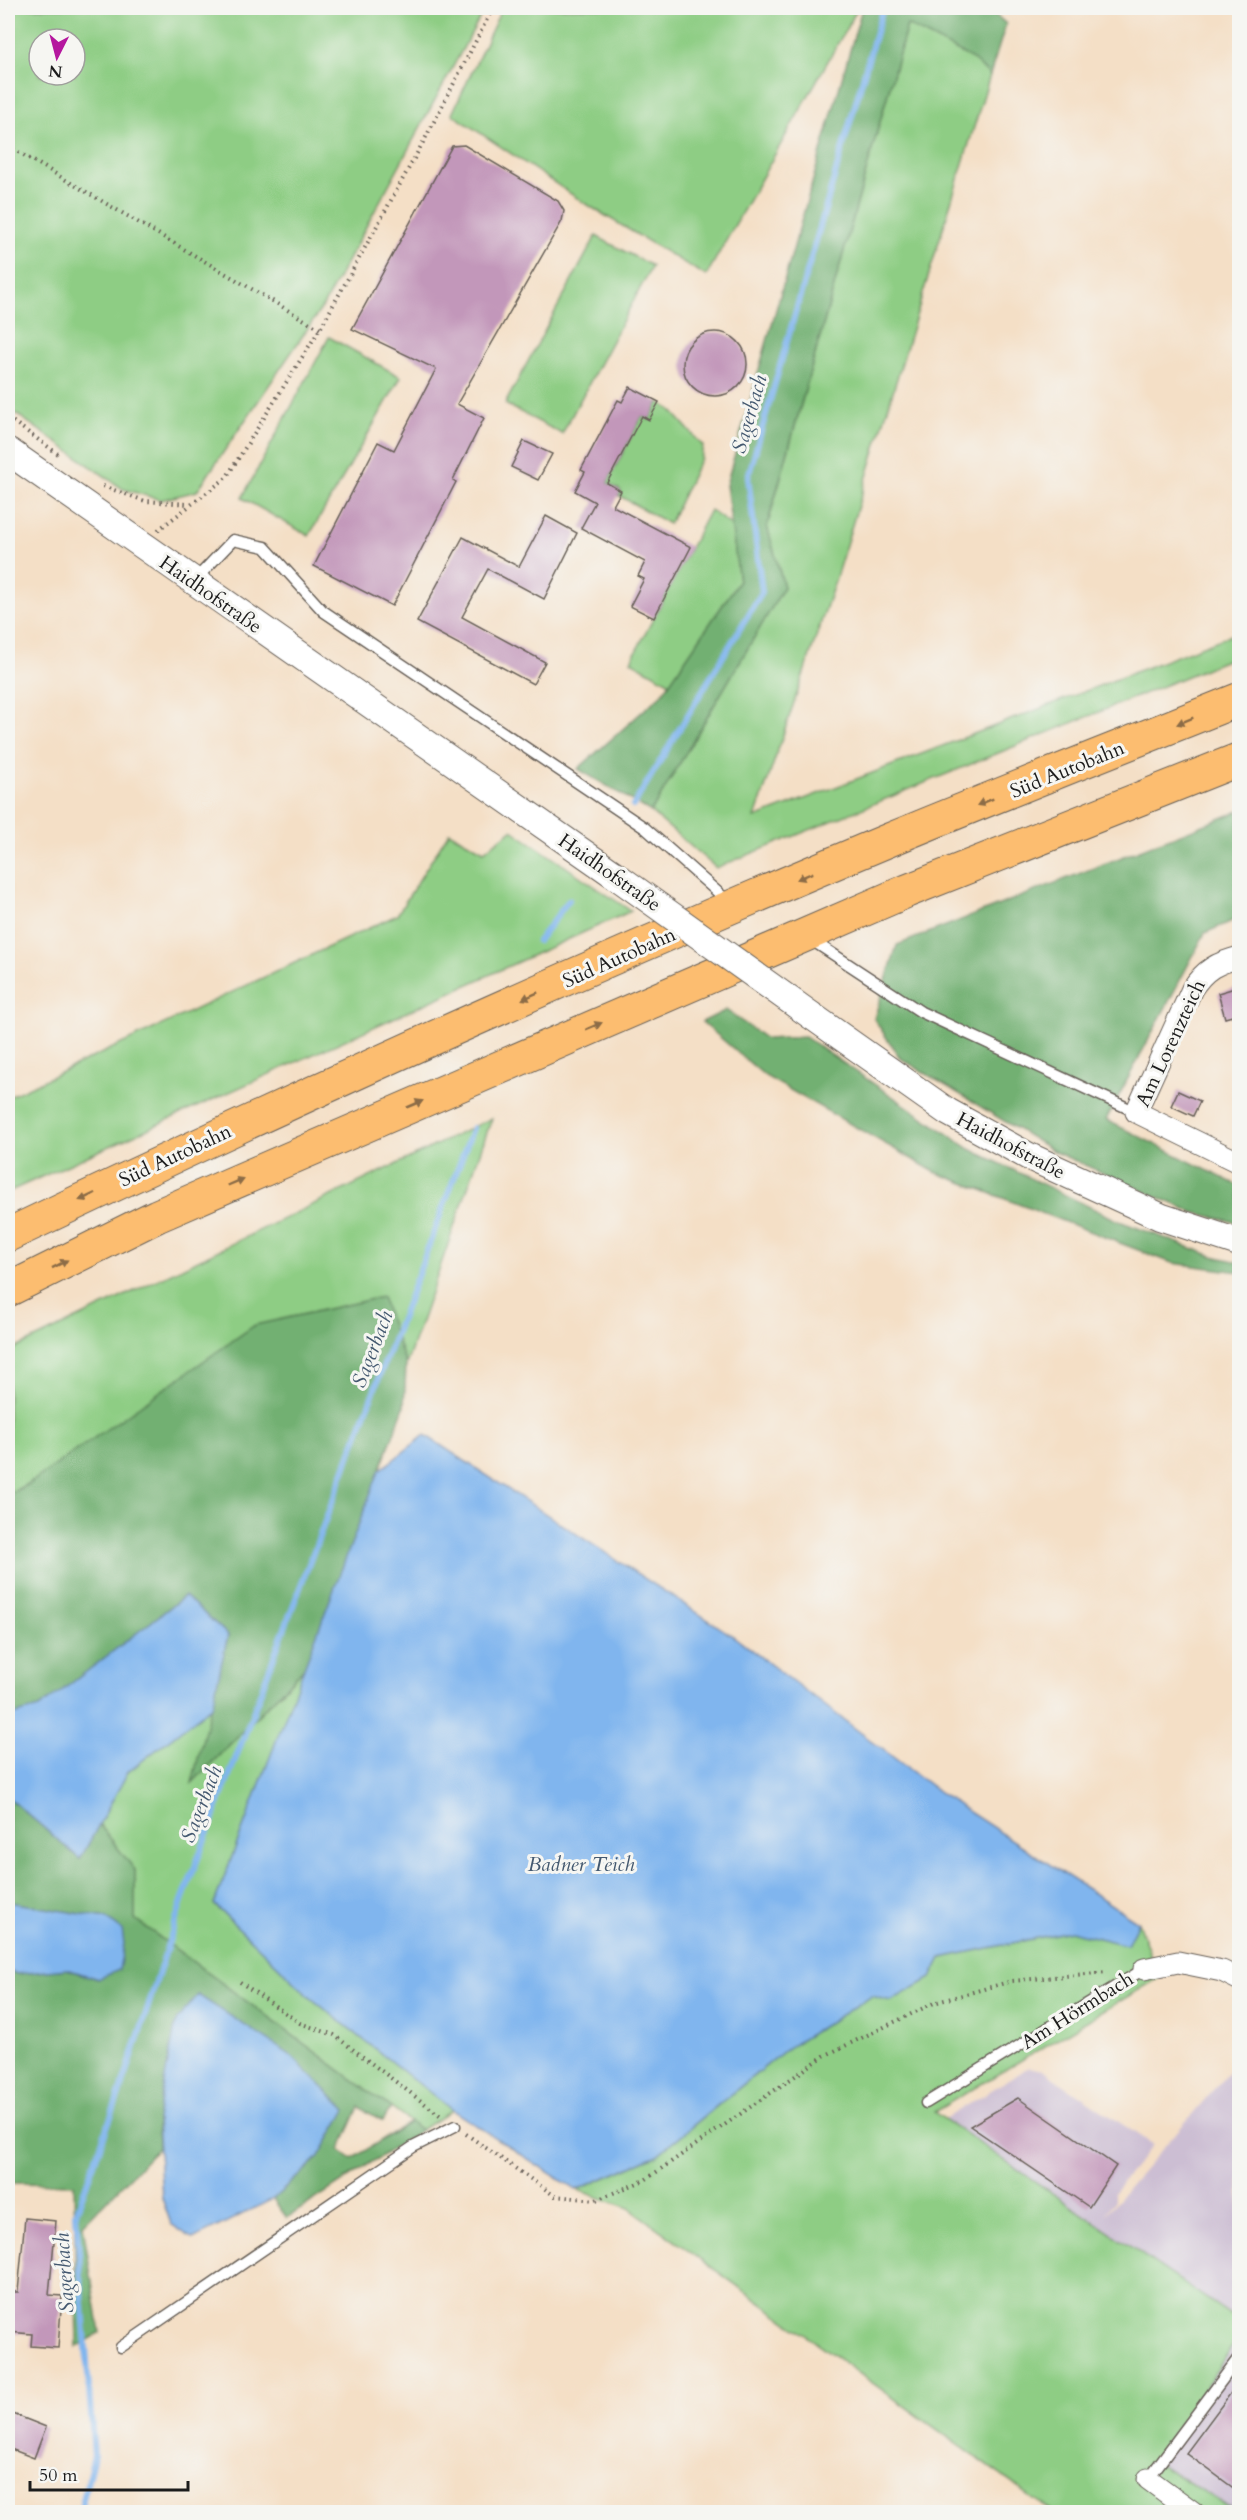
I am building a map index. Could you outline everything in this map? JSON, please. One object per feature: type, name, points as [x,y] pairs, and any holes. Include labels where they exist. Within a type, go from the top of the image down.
[{"type":"highway","name":"Süd Autobahn","points":[[8,1235],[273,1109],[734,906],[890,840],[1239,699]]},
{"type":"highway","points":[[8,1290],[157,1216],[907,891],[1239,759]]},
{"type":"street","name":"Haidhofstraße","points":[[8,451],[612,873],[948,1112],[1028,1156],[1161,1217],[1239,1243]]},
{"type":"street","name":"Am Lorenzteich","points":[[1239,957],[1216,963],[1202,973],[1192,989],[1136,1112],[1239,1163]]},
{"type":"street","name":"Am Hörmbach","points":[[1144,1969],[1178,1962],[1222,1971],[1239,1980]]},
{"type":"street","points":[[1148,2479],[1193,2512]]},
{"type":"lane","points":[[194,582],[233,540],[265,547],[323,611],[645,828],[734,906]]},
{"type":"lane","points":[[805,935],[921,1012],[1136,1112]]},
{"type":"lane","name":"Am Hörmbach","points":[[926,2103],[1144,1969]]},
{"type":"lane","points":[[121,2347],[413,2146],[455,2126]]},
{"type":"lane","points":[[1148,2479],[1239,2356]]},
{"type":"path","points":[[144,547],[160,527],[226,478],[320,329],[426,137],[493,8]]},
{"type":"path","points":[[8,146],[320,329]]},
{"type":"path","points":[[8,418],[66,460]]},
{"type":"path","points":[[95,480],[104,487],[145,501],[191,504]]},
{"type":"path","points":[[240,1982],[300,2023],[334,2035],[455,2126],[555,2196],[596,2200],[645,2180],[824,2056],[934,2003],[1012,1981],[1144,1969]]},
{"type":"shaded area","points":[[1239,2060],[1239,2321],[944,2119],[1029,2067],[1042,2070],[1153,2145],[1114,2192],[1114,2201],[1105,2215]]},
{"type":"shaded area","points":[[1239,2338],[1239,2512],[1237,2512],[1153,2461]]},
{"type":"green space","points":[[8,8],[485,8],[323,306],[197,491],[161,500],[123,489],[8,408]]},
{"type":"green space","points":[[502,8],[858,8],[706,276],[586,204],[452,114]]},
{"type":"green space","points":[[862,8],[988,8],[1006,24],[990,75],[971,58],[907,25],[767,526],[784,587],[651,812],[578,769],[662,694],[739,581],[726,485]]},
{"type":"green space","points":[[907,25],[971,58],[990,75],[834,584],[755,818],[1239,632],[1239,655],[716,868],[651,812],[784,587],[767,527]]},
{"type":"green space","points":[[596,236],[652,266],[562,434],[505,404]]},
{"type":"green space","points":[[329,337],[401,377],[309,536],[242,498]]},
{"type":"green space","points":[[659,402],[671,410],[703,446],[701,458],[669,524],[618,495],[621,491],[607,483],[642,416],[649,420]]},
{"type":"green space","points":[[710,510],[732,526],[739,581],[670,683],[631,661]]},
{"type":"green space","points":[[1239,811],[1239,918],[1205,933],[1106,1120],[1239,1186],[1239,1223],[1192,1212],[1055,1152],[900,1058],[874,1019],[897,945]]},
{"type":"green space","points":[[512,830],[631,911],[8,1192],[8,1097],[397,915],[449,832],[484,851]]},
{"type":"green space","points":[[726,1010],[766,1039],[805,1037],[970,1149],[1119,1221],[1213,1256],[1239,1262],[1239,1272],[1172,1263],[935,1172],[765,1076],[702,1022]]},
{"type":"green space","points":[[492,1118],[406,1365],[382,1298],[8,1494],[8,1352]]},
{"type":"green space","points":[[382,1297],[406,1365],[404,1407],[305,1667],[192,1783],[228,1635],[185,1596],[39,1709],[8,1716],[8,1494],[27,1485],[255,1325]]},
{"type":"green space","points":[[305,1667],[214,1904],[311,1998],[452,2110],[421,2130],[135,1919],[135,1870],[99,1824],[128,1772],[212,1706],[193,1782]]},
{"type":"green space","points":[[8,1797],[80,1859],[99,1824],[135,1870],[135,1919],[391,2108],[383,2121],[359,2107],[340,2150],[352,2159],[410,2122],[421,2130],[287,2218],[273,2199],[318,2158],[157,2119],[158,2148],[83,2225],[100,2333],[77,2347],[74,2184],[8,2183],[8,1971],[17,1974],[67,1969],[98,1979],[106,1918],[9,1902],[8,1906]]},
{"type":"green space","points":[[1138,1922],[1159,1978],[934,2112],[1239,2321],[1239,2338],[1154,2461],[1237,2512],[1052,2512],[629,2208],[577,2190],[657,2155],[789,2047],[872,1996],[891,2001],[931,1978],[941,1958],[1070,1931],[1127,1945]]},
{"type":"water","name":"Badner Teich","points":[[425,1435],[733,1636],[943,1795],[1138,1922],[1127,1945],[1070,1931],[941,1958],[931,1978],[891,2001],[872,1996],[789,2047],[657,2155],[576,2190],[452,2110],[311,1998],[214,1904],[379,1471]]},
{"type":"water","points":[[185,1596],[228,1635],[212,1706],[128,1772],[80,1859],[8,1797],[8,1716],[39,1708]]},
{"type":"water","points":[[9,1902],[106,1918],[122,1930],[124,1944],[119,1970],[98,1979],[67,1969],[17,1974],[8,1971]]},
{"type":"water","points":[[198,1995],[289,2054],[346,2110],[318,2158],[273,2199],[193,2239],[171,2224],[162,2198],[157,2119],[176,2021]]},
{"type":"building","points":[[464,145],[558,201],[564,211],[562,221],[457,404],[484,418],[453,480],[456,482],[392,606],[314,566],[378,442],[394,450],[436,369],[352,329],[452,146]]},
{"type":"building","points":[[715,332],[733,338],[741,346],[747,364],[741,382],[733,390],[715,396],[697,390],[689,382],[683,364],[689,346],[697,338]]},
{"type":"building","points":[[630,387],[659,402],[649,420],[642,416],[607,483],[621,491],[613,506],[691,547],[654,618],[630,606],[644,579],[638,576],[645,562],[581,528],[595,502],[575,491],[585,472],[581,470],[618,400],[622,402]]},
{"type":"building","points":[[524,441],[552,454],[538,480],[511,467]]},
{"type":"building","points":[[546,516],[577,533],[544,599],[488,569],[462,617],[545,662],[533,684],[417,622],[463,537],[519,567]]},
{"type":"building","points":[[1235,988],[1239,1014],[1225,1018],[1218,993]]},
{"type":"building","points":[[1178,1091],[1200,1101],[1193,1116],[1171,1106]]},
{"type":"building","points":[[1018,2098],[1116,2166],[1089,2207],[970,2126]]},
{"type":"building","points":[[25,2218],[56,2221],[49,2295],[62,2296],[58,2348],[31,2346],[32,2334],[8,2332],[10,2292],[18,2292]]},
{"type":"building","points":[[1239,2382],[1239,2492],[1186,2453]]},
{"type":"building","points":[[8,2412],[46,2427],[34,2458],[8,2448]]},
{"type":"waterway","name":"Sagerbach","points":[[633,806],[762,592],[748,477],[883,8]]},
{"type":"waterway","name":"Sagerbach","points":[[538,941],[569,900]]},
{"type":"waterway","name":"Sagerbach","points":[[80,2512],[94,2456],[76,2213],[125,2078],[182,1901],[473,1128]]}]
